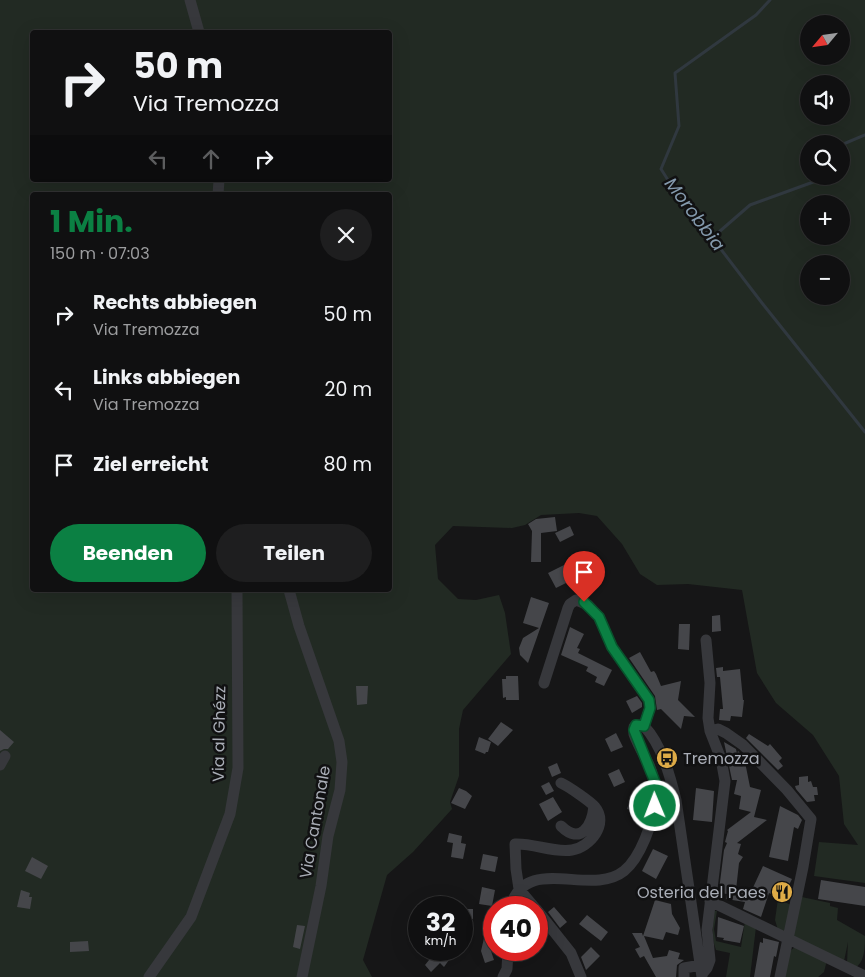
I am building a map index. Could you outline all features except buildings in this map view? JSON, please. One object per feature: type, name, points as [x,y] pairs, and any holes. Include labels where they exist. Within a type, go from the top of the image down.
[{"type":"street","points":[[190,0],[198,30]]},
{"type":"street","name":"Via al Ghézz","points":[[149,977],[191,917],[230,814],[238,768],[237,592]]},
{"type":"street","name":"Via Cantonale","points":[[290,592],[299,626],[339,741],[342,762],[340,790],[328,836],[321,886],[302,977]]},
{"type":"street","points":[[544,683],[568,608],[576,600],[584,602],[599,617],[612,647],[649,700],[650,708],[644,726]]},
{"type":"street","points":[[702,972],[707,968],[710,960],[707,930],[725,781],[721,759],[710,730],[708,718],[710,683],[706,640]]},
{"type":"street","points":[[514,896],[524,884],[538,879],[593,880],[610,878],[623,872],[634,861],[648,831],[656,797],[652,774],[634,734],[636,725],[644,726],[652,736],[661,755],[676,800],[702,972]]},
{"type":"street","points":[[710,730],[718,729],[726,732],[743,745],[787,790],[811,819],[780,977]]},
{"type":"street","points":[[525,896],[519,889],[515,844],[528,843],[564,850],[579,848],[587,844],[597,832],[600,819],[594,806],[560,783]]},
{"type":"street","points":[[562,826],[574,834],[586,830],[592,820],[594,806]]},
{"type":"street","points":[[710,902],[787,939],[842,972],[865,976]]},
{"type":"street","points":[[548,923],[574,957],[581,977]]},
{"type":"street","points":[[503,977],[508,961]]},
{"type":"street","points":[[684,977],[684,968],[702,972]]},
{"type":"shaded area","points":[[0,0],[865,0],[865,883],[814,876],[819,842],[858,845],[844,824],[839,776],[813,735],[776,703],[757,673],[742,590],[688,584],[657,585],[640,574],[622,544],[597,516],[579,513],[541,515],[525,525],[512,528],[453,526],[435,545],[438,579],[458,599],[476,600],[499,595],[505,613],[511,654],[463,710],[459,729],[459,776],[450,802],[452,809],[413,852],[387,875],[363,960],[372,977],[0,977]]},
{"type":"shaded area","points":[[797,896],[830,903],[830,906],[838,908],[837,920],[865,936],[864,953],[859,965],[856,967],[847,963],[848,942],[843,966],[787,939]]},
{"type":"shaded area","points":[[778,899],[791,905],[785,930],[782,931],[778,930],[775,920]]},
{"type":"shaded area","points":[[714,911],[717,911],[714,929],[716,941],[741,947],[745,921],[756,927],[750,977],[726,977],[730,953],[716,950],[714,945],[713,926]]},
{"type":"shaded area","points":[[795,947],[827,960],[824,972],[818,977],[783,977],[789,952]]},
{"type":"waterway","name":"Morobbia","points":[[770,0],[756,15],[675,73],[679,126],[661,169],[762,303],[865,432]]},
{"type":"waterway","points":[[850,141],[865,135]]},
{"type":"waterway","points":[[712,238],[750,205],[805,185]]},
{"type":"place","name":"Tremozza","points":[[667,758]]},
{"type":"place","name":"Osteria del Paes","points":[[782,892]]},
{"type":"route","points":[[584,602],[599,617],[612,647],[649,700],[649,714],[644,726],[636,725],[634,727],[634,734],[655,782],[655,806]]}]
